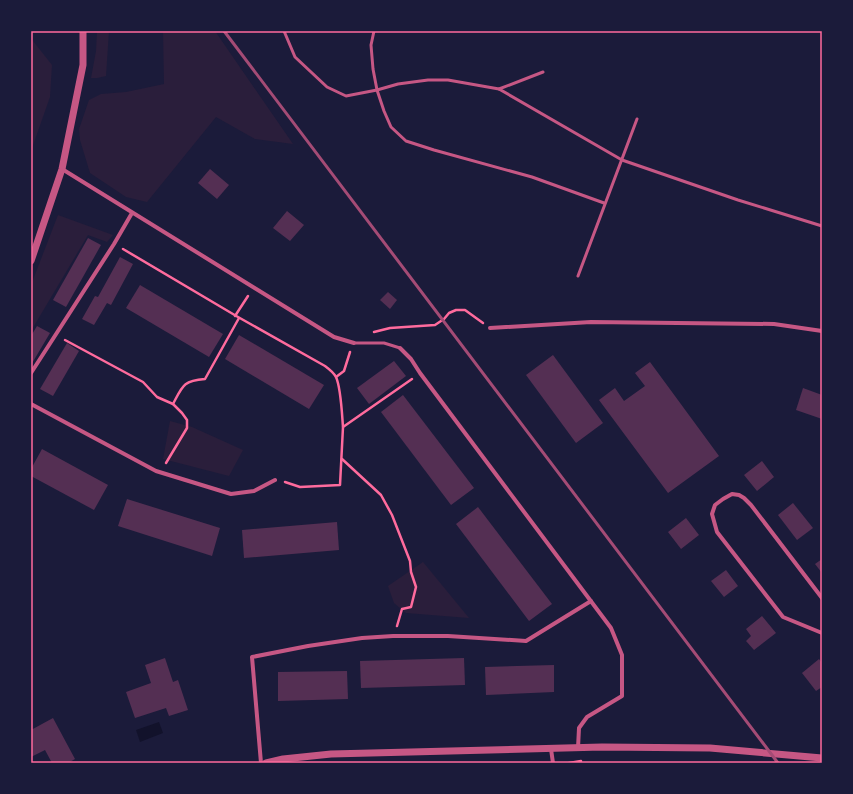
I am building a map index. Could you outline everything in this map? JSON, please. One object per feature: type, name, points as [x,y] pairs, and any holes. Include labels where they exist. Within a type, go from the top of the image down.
[{"type":"street","points":[[31,261],[62,169],[76,106],[83,65],[83,31]]},
{"type":"street","points":[[62,169],[334,337],[354,343]]},
{"type":"street","points":[[31,373],[114,244],[132,213]]},
{"type":"street","points":[[490,328],[591,322],[774,324],[822,331]]},
{"type":"street","points":[[400,348],[411,359],[611,628],[622,655],[622,696],[587,717],[579,728],[578,748]]},
{"type":"street","points":[[31,404],[160,472],[231,494],[254,491],[274,480]]},
{"type":"street","points":[[822,598],[751,505],[744,498],[739,495],[732,494],[715,505],[712,514],[717,532],[783,617],[822,633]]},
{"type":"street","points":[[261,763],[252,657],[308,646],[362,638],[393,636],[448,636],[526,641],[591,601]]},
{"type":"street","points":[[266,763],[283,759],[331,754],[602,747],[710,748],[822,758]]},
{"type":"street","points":[[551,749],[553,763]]},
{"type":"lane","points":[[284,31],[295,57],[327,87],[346,96],[398,84],[428,80],[448,80],[499,89],[622,160],[738,200],[822,226]]},
{"type":"lane","points":[[374,31],[371,45],[377,90],[384,111],[392,127],[406,141],[532,177],[604,203]]},
{"type":"lane","points":[[499,89],[543,72]]},
{"type":"lane","points":[[578,276],[604,203],[637,119]]},
{"type":"lane","points":[[354,343],[384,343],[400,348]]},
{"type":"path","points":[[114,244],[235,316],[325,366],[336,377],[343,427],[340,485],[300,487],[274,480]]},
{"type":"path","points":[[235,316],[245,301]]},
{"type":"path","points":[[372,333],[390,328],[435,325],[444,319],[449,313],[456,310],[465,310],[490,328]]},
{"type":"path","points":[[173,404],[185,383],[192,380],[205,379],[239,318]]},
{"type":"path","points":[[55,335],[143,382],[157,397],[173,404],[187,420],[187,428],[160,472]]},
{"type":"path","points":[[336,377],[344,371],[354,343]]},
{"type":"path","points":[[343,427],[420,373]]},
{"type":"path","points":[[341,459],[381,495],[392,515],[410,561],[411,572],[416,588],[414,597],[411,607],[402,609],[393,636]]},
{"type":"shaded area","points":[[97,31],[109,31],[106,76],[91,78],[96,51]]},
{"type":"shaded area","points":[[163,31],[215,31],[293,144],[255,139],[216,117],[147,202],[126,197],[90,173],[80,140],[79,129],[89,100],[101,94],[126,92],[164,84]]},
{"type":"shaded area","points":[[33,41],[52,65],[50,97],[31,151],[31,42]]},
{"type":"shaded area","points":[[58,215],[113,235],[107,242],[88,235],[31,331],[31,285]]},
{"type":"shaded area","points":[[170,421],[192,427],[243,450],[229,476],[163,459]]},
{"type":"shaded area","points":[[423,562],[469,618],[406,613],[394,603],[388,586]]},
{"type":"shaded area","points":[[159,722],[163,733],[140,742],[136,730]]},
{"type":"building","points":[[210,169],[229,185],[217,199],[198,183]]},
{"type":"building","points":[[287,211],[304,225],[290,241],[273,228]]},
{"type":"building","points":[[88,238],[101,245],[66,307],[53,300]]},
{"type":"building","points":[[120,257],[133,264],[111,305],[107,303],[94,325],[82,319],[95,296],[98,297]]},
{"type":"building","points":[[140,285],[223,334],[209,357],[126,308]]},
{"type":"building","points":[[388,292],[397,300],[390,309],[380,300]]},
{"type":"building","points":[[37,326],[50,333],[31,365],[31,336]]},
{"type":"building","points":[[239,335],[324,385],[309,409],[225,359]]},
{"type":"building","points":[[67,343],[79,351],[53,396],[40,389]]},
{"type":"building","points":[[553,355],[603,423],[576,443],[526,375]]},
{"type":"building","points":[[394,361],[406,376],[369,404],[357,388]]},
{"type":"building","points":[[650,362],[719,456],[668,493],[599,400],[615,388],[624,401],[645,386],[635,373]]},
{"type":"building","points":[[803,388],[822,395],[822,419],[796,410]]},
{"type":"building","points":[[403,395],[474,488],[451,505],[381,412]]},
{"type":"building","points":[[42,449],[108,485],[94,510],[31,476],[31,469]]},
{"type":"building","points":[[762,461],[774,477],[757,491],[744,475]]},
{"type":"building","points":[[127,499],[220,528],[212,556],[118,526]]},
{"type":"building","points":[[793,503],[813,528],[797,540],[778,515]]},
{"type":"building","points":[[478,507],[552,604],[529,621],[456,524]]},
{"type":"building","points":[[686,518],[699,535],[681,549],[668,532]]},
{"type":"building","points":[[337,522],[339,550],[244,558],[242,530]]},
{"type":"building","points":[[822,559],[822,573],[815,564]]},
{"type":"building","points":[[726,570],[738,586],[724,597],[711,581]]},
{"type":"building","points":[[762,616],[776,633],[754,650],[746,641],[751,636],[746,629]]},
{"type":"building","points":[[165,658],[173,682],[178,680],[188,710],[169,716],[166,708],[135,718],[126,692],[151,683],[145,665]]},
{"type":"building","points":[[464,658],[465,685],[361,688],[360,661]]},
{"type":"building","points":[[819,659],[822,663],[822,687],[816,691],[802,673]]},
{"type":"building","points":[[554,665],[554,692],[486,695],[485,667]]},
{"type":"building","points":[[347,671],[348,699],[278,701],[278,672]]},
{"type":"building","points":[[53,718],[75,759],[68,763],[52,763],[45,750],[31,757],[31,730]]},
{"type":"railway","points":[[224,31],[778,763]]}]
